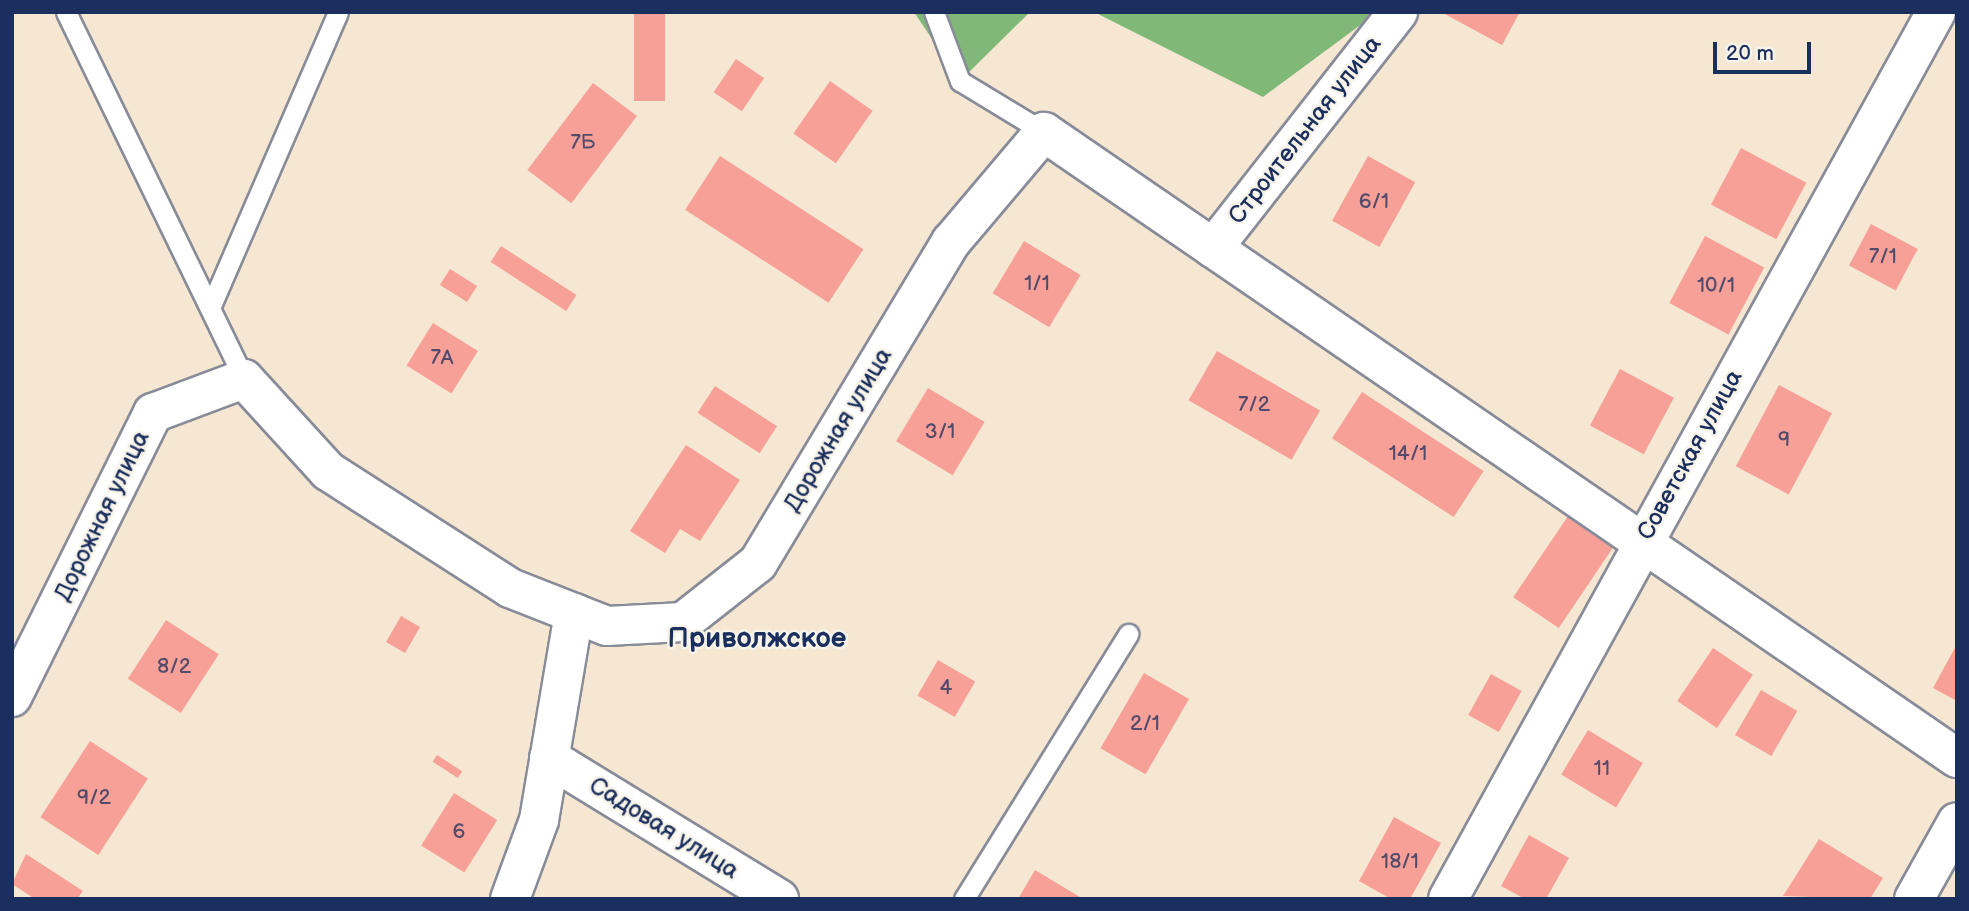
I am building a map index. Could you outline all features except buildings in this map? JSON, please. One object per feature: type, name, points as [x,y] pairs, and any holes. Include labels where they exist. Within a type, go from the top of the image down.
[{"type":"street","name":"Строительная улица","points":[[1213,248],[1398,12]]},
{"type":"street","name":"Советская улица","points":[[1448,899],[1642,542],[1936,12]]},
{"type":"street","points":[[1044,132],[1957,758]]},
{"type":"street","name":"Дорожная улица","points":[[12,697],[153,413],[244,379],[328,471],[510,588],[607,626],[682,622],[758,563],[951,242],[1044,132]]},
{"type":"street","points":[[510,899],[539,820],[574,613]]},
{"type":"street","name":"Садовая улица","points":[[549,758],[779,899]]},
{"type":"street","points":[[1914,899],[1957,822]]},
{"type":"lane","points":[[66,12],[244,379]]},
{"type":"lane","points":[[210,308],[338,12]]},
{"type":"lane","points":[[934,12],[960,80],[1044,132]]},
{"type":"lane","points":[[964,899],[1128,635]]},
{"type":"green space","points":[[914,12],[1030,12],[960,81]]},
{"type":"green space","points":[[1094,12],[1378,12],[1263,97]]},
{"type":"district","name":"Приволжское","points":[[757,639]]}]
